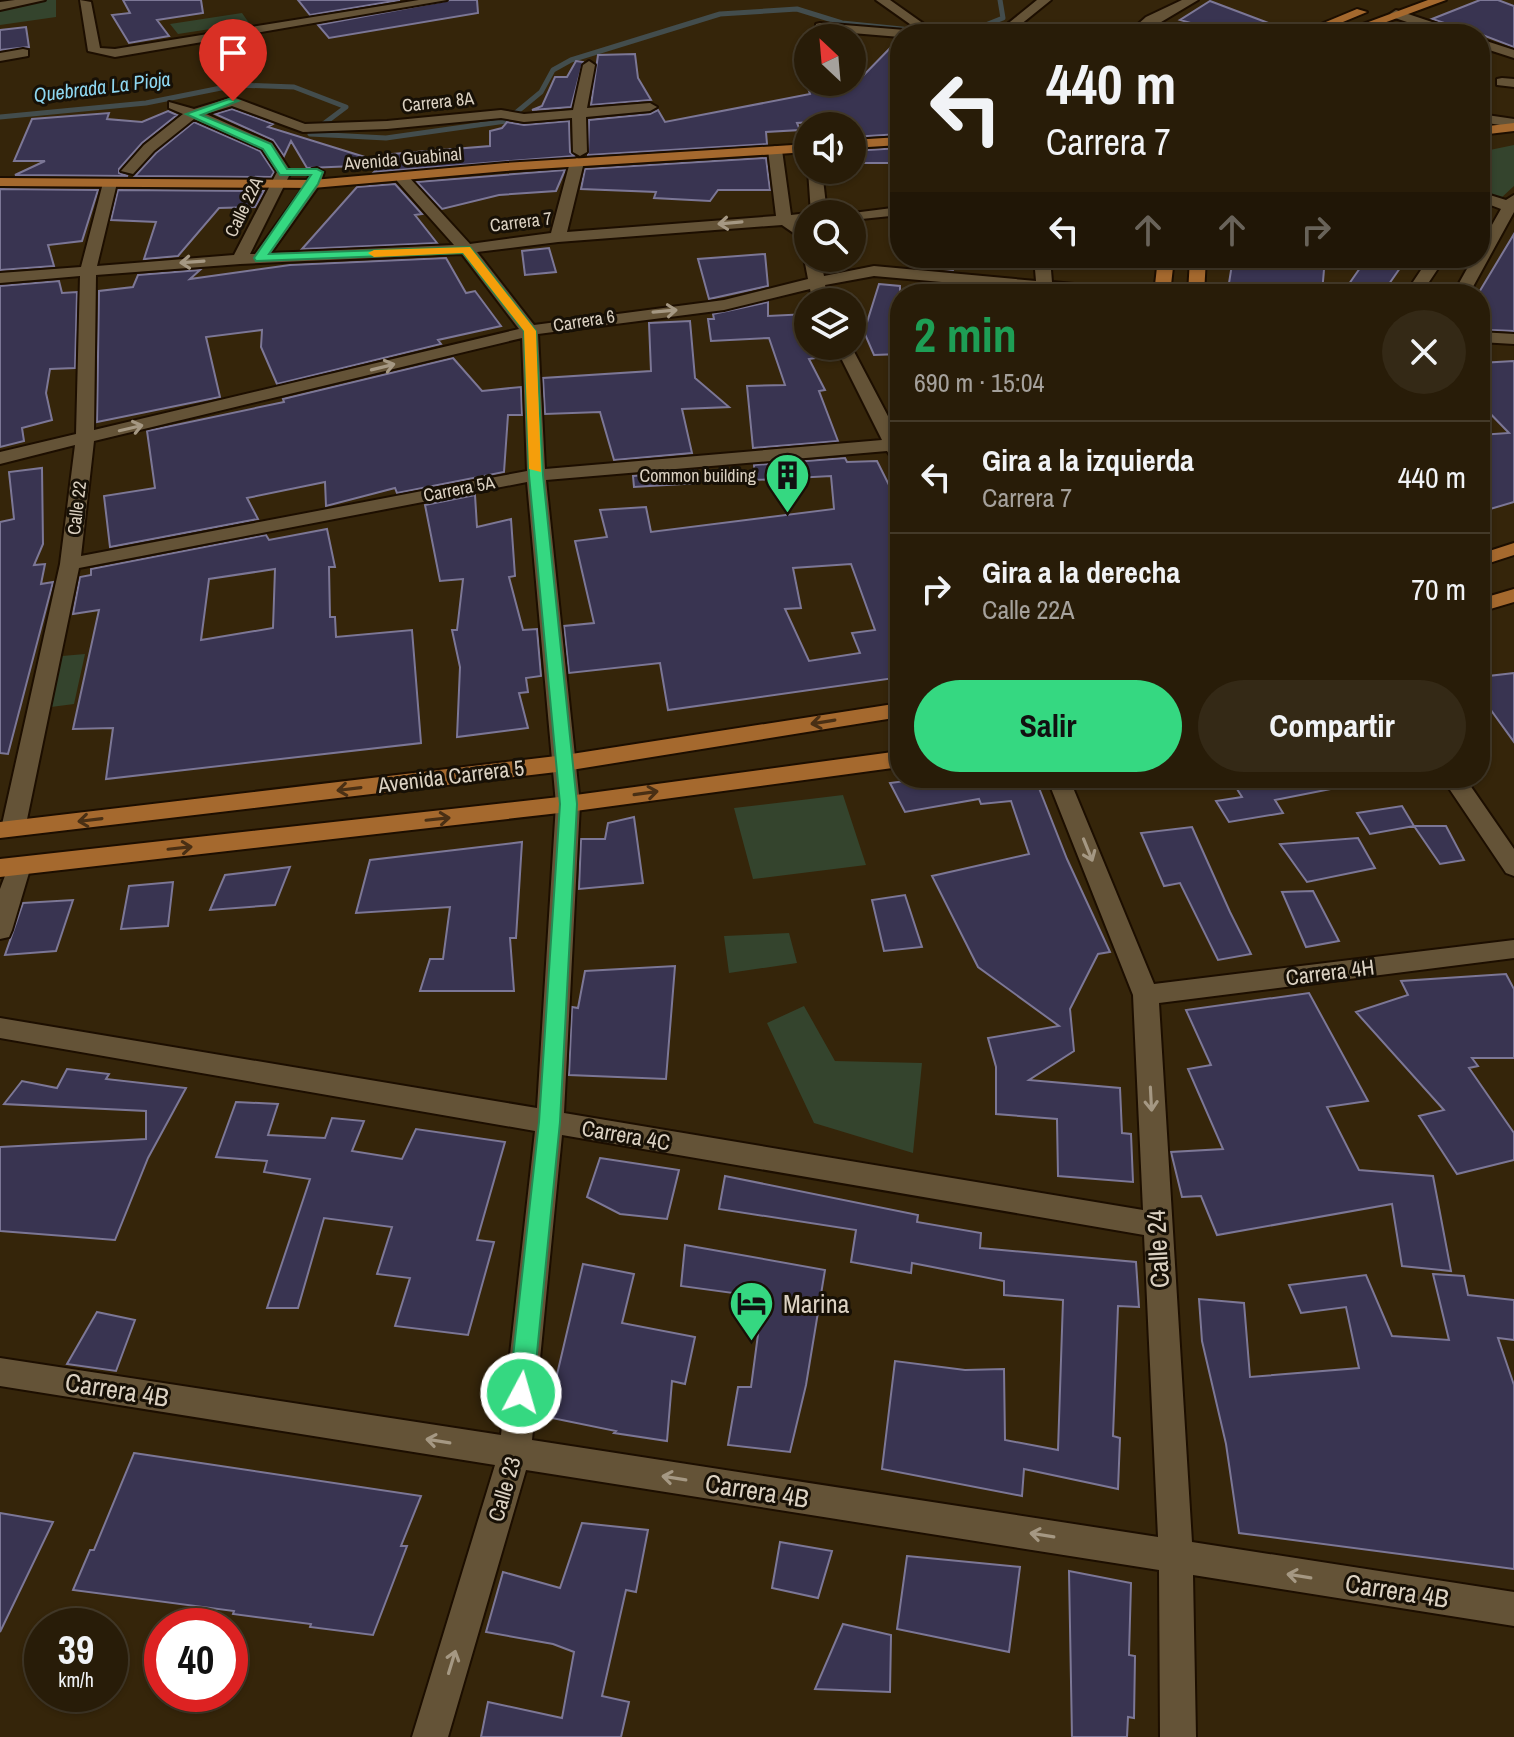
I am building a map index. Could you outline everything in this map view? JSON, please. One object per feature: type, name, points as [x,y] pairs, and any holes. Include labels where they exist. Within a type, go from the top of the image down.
[{"type":"main road","points":[[1338,24],[1397,7],[1440,0]]},
{"type":"main road","points":[[1362,24],[1397,7]]},
{"type":"main road","points":[[1490,129],[1514,125]]},
{"type":"main road","points":[[866,133],[890,132]]},
{"type":"main road","name":"Avenida Guabinal","points":[[315,178],[379,170],[794,138]]},
{"type":"main road","points":[[1490,143],[1514,141]]},
{"type":"main road","points":[[866,143],[890,142]]},
{"type":"main road","name":"Avenida Guabinal","points":[[0,182],[402,178],[578,157],[794,149]]},
{"type":"main road","name":"Avenida Guabinal","points":[[0,170],[129,170],[280,179]]},
{"type":"main road","points":[[1490,557],[1514,549]]},
{"type":"main road","points":[[1490,603],[1514,595]]},
{"type":"main road","name":"Avenida Carrera 5","points":[[7,830],[565,763],[890,712]]},
{"type":"main road","name":"Avenida Carrera 5","points":[[9,867],[568,804],[890,760]]},
{"type":"street","points":[[0,6],[39,0]]},
{"type":"street","points":[[68,1],[90,1],[94,51],[115,53],[441,0]]},
{"type":"street","points":[[882,0],[918,24]]},
{"type":"street","points":[[1014,24],[1045,0]]},
{"type":"street","points":[[1145,24],[1192,0]]},
{"type":"street","points":[[1397,7],[1434,24]]},
{"type":"street","points":[[866,31],[890,33]]},
{"type":"street","points":[[1490,46],[1514,54]]},
{"type":"street","points":[[0,57],[23,53]]},
{"type":"street","points":[[558,237],[578,157],[579,114],[589,65]]},
{"type":"street","name":"Carrera 8A","points":[[191,114],[233,101],[307,128],[501,114],[521,118],[650,107]]},
{"type":"street","points":[[174,105],[267,146],[280,179]]},
{"type":"street","points":[[129,170],[149,148],[191,114]]},
{"type":"street","points":[[1490,120],[1514,125]]},
{"type":"street","points":[[775,150],[784,219],[794,227]]},
{"type":"street","name":"Calle 22A","points":[[260,258],[315,178]]},
{"type":"street","points":[[402,178],[466,249],[530,331]]},
{"type":"street","name":"Calle 22A","points":[[240,259],[280,179]]},
{"type":"street","name":"Calle 22","points":[[7,830],[70,564],[85,439],[88,269],[110,183]]},
{"type":"street","points":[[1490,198],[1512,204],[1490,243]]},
{"type":"street","points":[[866,214],[890,212]]},
{"type":"street","name":"Carrera 7","points":[[0,278],[240,259],[466,249],[558,237],[794,219]]},
{"type":"street","name":"Carrera 6","points":[[0,458],[530,331],[606,317],[773,297],[843,274],[874,271],[1013,284]]},
{"type":"street","points":[[814,272],[817,288]]},
{"type":"street","name":"Calle 23","points":[[430,1737],[515,1453],[550,1122],[568,804],[536,475],[530,331]]},
{"type":"street","points":[[1497,339],[1514,359]]},
{"type":"street","points":[[850,360],[890,434]]},
{"type":"street","name":"Carrera 5A","points":[[70,564],[536,475],[890,450]]},
{"type":"street","name":"Calle 24","points":[[1062,788],[1146,995],[1176,1556],[1178,1737]]},
{"type":"street","points":[[1460,788],[1514,867]]},
{"type":"street","points":[[0,930],[9,867]]},
{"type":"street","name":"Carrera 4H","points":[[1146,995],[1514,949]]},
{"type":"street","name":"Carrera 4C","points":[[0,1028],[1156,1225]]},
{"type":"street","name":"Carrera 4B","points":[[0,1372],[1514,1609]]},
{"type":"green space","points":[[56,0],[56,17],[0,25],[0,6]]},
{"type":"green space","points":[[242,13],[249,23],[178,34],[170,24]]},
{"type":"green space","points":[[1514,145],[1514,186],[1500,199],[1490,196],[1490,150]]},
{"type":"green space","points":[[85,654],[74,704],[51,707],[62,656]]},
{"type":"green space","points":[[843,795],[866,865],[753,879],[734,808]]},
{"type":"green space","points":[[789,933],[797,963],[729,973],[724,936]]},
{"type":"green space","points":[[804,1006],[835,1061],[922,1063],[913,1153],[814,1123],[767,1023]]},
{"type":"building","points":[[123,0],[201,0],[203,13],[157,20],[169,36],[129,43],[112,15],[130,13]]},
{"type":"building","points":[[298,0],[400,0],[310,15]]},
{"type":"building","points":[[450,0],[477,0],[478,13],[329,38],[318,25]]},
{"type":"building","points":[[1480,0],[1498,0],[1514,6],[1514,47],[1490,38],[1490,24],[1448,24],[1432,19]]},
{"type":"building","points":[[1210,1],[1271,24],[1194,24],[1180,20]]},
{"type":"building","points":[[26,27],[29,47],[0,50],[0,30]]},
{"type":"building","points":[[890,48],[890,135],[866,136],[866,112],[794,112],[794,130],[766,132],[767,144],[588,155],[589,120],[650,114],[658,110],[665,122],[800,96],[866,96],[866,73]]},
{"type":"building","points":[[635,54],[638,78],[651,100],[591,105],[598,55]]},
{"type":"building","points":[[576,61],[583,62],[571,107],[532,110],[542,106],[555,77],[567,77]]},
{"type":"building","points":[[232,109],[273,124],[268,127],[381,162],[380,165],[307,168],[291,141],[284,156],[273,140],[215,114]]},
{"type":"building","points":[[168,111],[177,115],[142,143],[119,169],[119,173],[128,176],[15,175],[45,161],[14,161],[32,119],[109,113],[107,119],[142,122]]},
{"type":"building","points":[[569,121],[570,152],[574,156],[374,172],[392,154],[490,146],[490,131],[502,128],[507,122],[524,125]]},
{"type":"building","points":[[194,122],[260,151],[274,172],[271,177],[135,176],[156,153]]},
{"type":"building","points":[[890,149],[890,163],[866,163],[866,150]]},
{"type":"building","points":[[766,158],[770,190],[718,190],[710,201],[654,198],[656,192],[581,189],[585,169]]},
{"type":"building","points":[[565,170],[556,191],[499,195],[442,209],[417,182]]},
{"type":"building","points":[[395,184],[422,214],[415,215],[437,243],[302,249],[357,187]]},
{"type":"building","points":[[0,189],[98,190],[82,241],[48,245],[54,266],[0,270]]},
{"type":"building","points":[[118,190],[264,191],[255,207],[219,208],[178,256],[144,259],[156,222],[111,220]]},
{"type":"building","points":[[1514,234],[1514,331],[1490,330],[1490,284],[1484,284]]},
{"type":"building","points":[[549,248],[556,272],[525,275],[522,251]]},
{"type":"building","points":[[765,254],[768,286],[709,299],[698,259]]},
{"type":"building","points":[[446,258],[466,293],[475,291],[501,326],[277,384],[261,347],[262,330],[206,337],[220,397],[97,422],[99,291],[133,287],[138,275],[200,270],[190,279],[290,265]]},
{"type":"building","points":[[1231,268],[1324,268],[1323,284],[1229,283]]},
{"type":"building","points":[[1360,268],[1400,268],[1389,284],[1349,284]]},
{"type":"building","points":[[59,281],[62,293],[77,292],[75,368],[50,369],[46,393],[52,420],[22,428],[24,441],[0,447],[0,286]]},
{"type":"building","points":[[879,284],[890,285],[890,354],[874,355],[866,337],[866,326]]},
{"type":"building","points":[[768,302],[768,316],[794,315],[794,360],[810,360],[825,390],[819,391],[838,441],[753,448],[747,386],[785,385],[769,338],[711,341],[708,319],[714,319],[713,314]]},
{"type":"building","points":[[690,321],[695,378],[729,407],[682,409],[692,453],[614,460],[600,412],[545,414],[543,378],[651,371],[649,323]]},
{"type":"building","points":[[453,358],[482,391],[521,387],[522,415],[508,415],[504,472],[397,493],[395,488],[326,506],[325,482],[247,498],[258,519],[110,547],[104,496],[155,488],[147,431],[284,402],[283,399]]},
{"type":"building","points":[[1514,361],[1514,502],[1490,509],[1490,434],[1509,433],[1490,413],[1490,362]]},
{"type":"building","points":[[845,458],[847,462],[877,461],[890,487],[890,679],[668,710],[660,663],[569,673],[564,626],[594,623],[575,541],[607,537],[600,510],[646,507],[651,532],[834,509],[831,476],[755,480],[754,465]],"holes":[[[851,564],[875,630],[852,633],[860,653],[809,661],[785,609],[801,608],[793,568]]]},
{"type":"building","points":[[42,468],[43,544],[34,565],[45,564],[41,584],[53,582],[8,754],[0,753],[0,522],[14,519],[9,472]]},
{"type":"building","points":[[696,470],[699,483],[634,487],[633,476]]},
{"type":"building","points":[[475,495],[477,527],[511,519],[515,576],[509,577],[523,630],[537,629],[541,676],[526,678],[528,692],[519,693],[528,728],[457,737],[460,667],[452,630],[457,630],[463,579],[440,581],[425,505]]},
{"type":"building","points":[[327,529],[335,567],[329,567],[330,617],[335,617],[336,637],[412,630],[421,743],[106,779],[113,728],[73,729],[99,610],[73,614],[80,577],[91,575],[91,569],[266,535],[269,540]],"holes":[[[275,569],[273,628],[201,640],[209,579]]]},
{"type":"building","points":[[1514,673],[1514,742],[1490,709],[1490,676]]},
{"type":"building","points":[[893,788],[1039,788],[1067,859],[1110,952],[1098,954],[1070,1009],[1074,1051],[1029,1080],[1120,1088],[1122,1133],[1131,1134],[1133,1182],[1058,1176],[1057,1119],[996,1114],[996,1067],[988,1038],[1059,1026],[978,967],[932,876],[1029,854],[1011,801],[981,804],[979,799],[905,812]]},
{"type":"building","points":[[1236,788],[1331,789],[1275,800],[1283,813],[1229,822],[1216,801],[1242,797]]},
{"type":"building","points":[[1402,806],[1414,826],[1370,834],[1357,813]]},
{"type":"building","points":[[634,817],[643,883],[579,889],[581,839],[605,839],[608,823]]},
{"type":"building","points":[[1414,826],[1446,826],[1464,860],[1440,864]]},
{"type":"building","points":[[1192,827],[1251,954],[1218,960],[1180,883],[1164,886],[1141,833]]},
{"type":"building","points":[[1358,838],[1375,868],[1307,882],[1280,844]]},
{"type":"building","points":[[522,842],[516,938],[510,938],[514,991],[420,991],[430,959],[443,959],[450,907],[356,913],[370,860]]},
{"type":"building","points":[[290,867],[275,905],[210,910],[225,875]]},
{"type":"building","points":[[173,882],[168,926],[121,929],[129,886]]},
{"type":"building","points":[[1313,891],[1339,941],[1306,947],[1282,892]]},
{"type":"building","points":[[905,895],[922,947],[884,951],[872,900]]},
{"type":"building","points":[[73,900],[56,951],[5,955],[23,903]]},
{"type":"building","points":[[675,966],[666,1079],[569,1075],[572,1007],[578,1008],[585,971]]},
{"type":"building","points":[[1506,974],[1514,989],[1514,1058],[1472,1058],[1478,1066],[1469,1068],[1514,1133],[1514,1160],[1457,1174],[1419,1116],[1444,1110],[1356,1012],[1408,995],[1401,981]]},
{"type":"building","points":[[1309,993],[1368,1101],[1327,1107],[1359,1170],[1433,1176],[1451,1271],[1402,1266],[1392,1204],[1217,1235],[1201,1196],[1182,1197],[1171,1152],[1223,1149],[1188,1069],[1211,1065],[1186,1010]]},
{"type":"building","points":[[67,1069],[109,1074],[106,1079],[186,1088],[148,1158],[115,1240],[0,1231],[0,1147],[146,1139],[146,1111],[4,1104],[22,1081],[57,1088]]},
{"type":"building","points":[[236,1102],[278,1104],[268,1135],[325,1138],[332,1118],[364,1121],[352,1151],[402,1159],[416,1129],[505,1142],[477,1240],[494,1242],[468,1335],[395,1326],[410,1278],[377,1274],[392,1227],[324,1218],[298,1308],[267,1308],[310,1179],[264,1172],[267,1161],[216,1157]]},
{"type":"building","points":[[600,1158],[679,1170],[667,1219],[620,1214],[587,1197]]},
{"type":"building","points":[[725,1176],[918,1215],[917,1222],[981,1233],[980,1248],[1136,1262],[1139,1307],[1118,1306],[1113,1436],[1120,1438],[1118,1489],[1024,1469],[1022,1496],[882,1469],[895,1361],[965,1370],[1004,1369],[1005,1440],[1058,1450],[1063,1300],[1004,1295],[1004,1281],[912,1263],[911,1273],[851,1262],[856,1230],[719,1209]]},
{"type":"building","points":[[685,1245],[825,1270],[806,1385],[790,1452],[728,1445],[738,1387],[751,1387],[763,1297],[681,1286]]},
{"type":"building","points":[[583,1264],[634,1274],[622,1323],[695,1337],[685,1384],[672,1381],[667,1441],[614,1433],[616,1431],[547,1417]]},
{"type":"building","points":[[1433,1274],[1464,1276],[1468,1295],[1514,1300],[1514,1340],[1498,1338],[1514,1385],[1514,1569],[1239,1533],[1226,1444],[1202,1341],[1199,1299],[1244,1303],[1250,1377],[1359,1368],[1346,1307],[1301,1313],[1289,1285],[1366,1275],[1392,1336],[1449,1340]]},
{"type":"building","points":[[97,1312],[135,1320],[116,1371],[67,1364]]},
{"type":"building","points":[[134,1453],[421,1496],[401,1546],[407,1546],[373,1635],[248,1616],[248,1608],[211,1608],[73,1590],[90,1550],[94,1550]]},
{"type":"building","points":[[0,1513],[53,1522],[0,1632]]},
{"type":"building","points":[[582,1523],[648,1530],[636,1592],[626,1590],[602,1696],[629,1702],[621,1737],[481,1737],[488,1702],[562,1718],[574,1652],[553,1644],[486,1632],[503,1572],[560,1588]]},
{"type":"building","points":[[780,1542],[832,1551],[818,1598],[772,1588]]},
{"type":"building","points":[[907,1556],[1020,1567],[1009,1652],[897,1629]]},
{"type":"building","points":[[1069,1571],[1131,1583],[1129,1655],[1135,1656],[1134,1718],[1128,1717],[1127,1737],[1072,1737]]},
{"type":"building","points":[[843,1624],[891,1635],[890,1692],[815,1689]]},
{"type":"waterway","name":"Quebrada La Pioja","points":[[988,24],[1003,18],[1000,0]]},
{"type":"waterway","name":"Quebrada La Pioja","points":[[0,117],[146,103],[236,85],[294,87],[346,107],[310,134],[386,138],[506,121],[541,92],[553,70],[571,60],[720,14],[797,9],[842,23],[890,28]]},
{"type":"slow traffic","points":[[374,253],[466,249],[530,331],[536,469]]},
{"type":"place","name":"Common building","points":[[787,515]]},
{"type":"place","name":"Marina","points":[[752,1343]]},
{"type":"route","points":[[233,101],[191,114],[267,146],[284,172],[317,172],[313,184],[260,258],[466,249],[530,331],[536,475],[568,804],[550,1122],[521,1393]]}]
